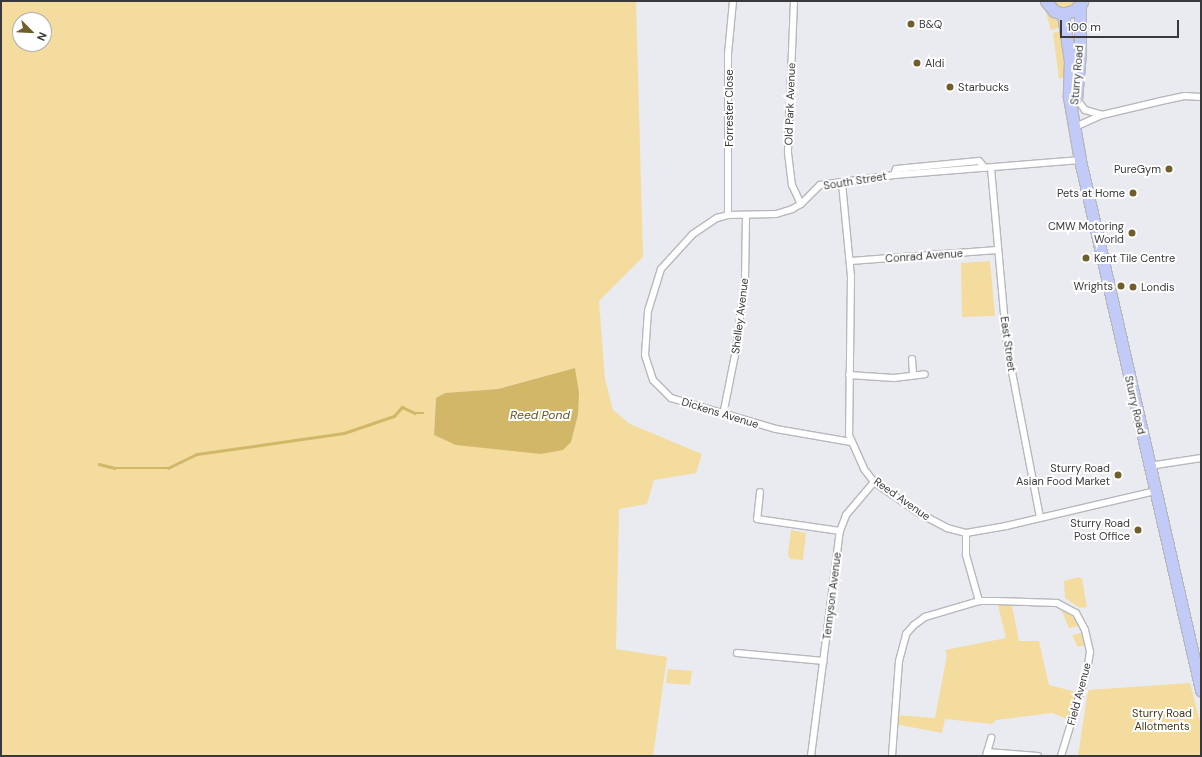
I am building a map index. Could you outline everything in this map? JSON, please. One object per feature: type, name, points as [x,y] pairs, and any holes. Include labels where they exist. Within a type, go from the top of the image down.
[{"type":"highway","points":[[1046,1],[1054,11],[1063,14]]},
{"type":"highway","name":"Sturry Road","points":[[1081,3],[1070,13],[1063,14],[1069,43],[1069,97],[1080,160],[1201,690]]},
{"type":"highway","name":"Sturry Road","points":[[1074,123],[1080,52],[1081,3]]},
{"type":"street","name":"Forrester Close","points":[[728,215],[728,54],[734,1]]},
{"type":"street","name":"Old Park Avenue","points":[[794,1],[788,153],[792,185],[801,204]]},
{"type":"street","points":[[1074,123],[1184,96],[1201,97]]},
{"type":"street","points":[[1076,98],[1085,110],[1102,116]]},
{"type":"street","name":"South Street","points":[[728,215],[776,214],[801,204],[820,185],[894,175],[1080,160]]},
{"type":"street","name":"East Street","points":[[988,168],[998,250],[1007,346],[1040,518]]},
{"type":"street","name":"Reed Avenue","points":[[842,183],[850,261],[849,375],[851,442],[864,469],[874,482],[919,513],[947,528],[966,533],[1040,518],[1155,491]]},
{"type":"street","name":"Dickens Avenue","points":[[728,215],[717,218],[693,234],[661,269],[648,311],[645,355],[653,380],[671,398],[723,416],[776,429],[851,442]]},
{"type":"street","name":"Shelley Avenue","points":[[723,416],[736,350],[745,280],[746,215]]},
{"type":"street","name":"Conrad Avenue","points":[[850,261],[998,250]]},
{"type":"street","points":[[912,359],[913,375]]},
{"type":"street","points":[[849,375],[894,378],[926,374]]},
{"type":"street","points":[[1149,466],[1201,458]]},
{"type":"street","name":"Tennyson Avenue","points":[[811,756],[840,532],[846,515],[874,482]]},
{"type":"street","points":[[760,492],[757,519],[840,532]]},
{"type":"street","points":[[966,533],[966,555],[979,601]]},
{"type":"street","name":"Field Avenue","points":[[892,756],[899,660],[906,634],[914,625],[925,617],[979,601],[1057,603],[1076,613],[1081,622],[1090,652],[1083,685],[1061,756]]},
{"type":"street","points":[[738,653],[824,661]]},
{"type":"street","points":[[990,738],[987,754],[1038,756]]},
{"type":"green space","points":[[1,1],[636,1],[643,257],[599,301],[605,379],[613,410],[630,424],[702,454],[696,473],[654,480],[647,504],[619,509],[616,649],[667,657],[653,756],[1,756]],"holes":[[[575,368],[578,415],[571,442],[541,454],[434,435],[436,398],[445,393],[498,389]]]},
{"type":"green space","points":[[1053,1],[1074,1],[1071,6],[1064,9],[1057,7]]},
{"type":"green space","points":[[1046,12],[1054,15],[1063,27],[1051,30]]},
{"type":"green space","points":[[1065,30],[1065,77],[1059,79],[1053,33]]},
{"type":"green space","points":[[990,261],[995,316],[962,317],[961,263]]},
{"type":"green space","points":[[791,530],[806,533],[803,560],[790,559],[788,554]]},
{"type":"green space","points":[[1079,577],[1082,579],[1087,607],[1080,608],[1065,598],[1064,581]]},
{"type":"green space","points":[[997,601],[1011,601],[1019,641],[1039,641],[1049,685],[1080,693],[1072,721],[1052,713],[996,720],[992,724],[945,719],[942,733],[895,724],[896,715],[935,718],[947,655],[945,650],[1006,638]]},
{"type":"green space","points":[[1061,609],[1073,617],[1079,626],[1069,628]]},
{"type":"green space","points":[[1082,633],[1085,645],[1078,647],[1072,635]]},
{"type":"green space","points":[[668,669],[692,671],[690,685],[666,683]]},
{"type":"green space","name":"Sturry Road Allotments","points":[[1190,683],[1201,725],[1201,756],[1078,756],[1088,690]]},
{"type":"water","name":"Reed Pond","points":[[575,368],[579,393],[578,415],[571,442],[563,450],[541,454],[456,445],[434,435],[436,398],[445,393],[498,389]]},
{"type":"waterway","points":[[99,464],[115,468],[168,468],[197,454],[344,433],[394,416],[402,407],[415,413],[423,413]]},
{"type":"place","name":"B&Q","points":[[911,24]]},
{"type":"place","name":"Aldi","points":[[917,63]]},
{"type":"place","name":"Starbucks","points":[[950,87]]},
{"type":"place","name":"PureGym","points":[[1169,169]]},
{"type":"place","name":"Pets at Home","points":[[1133,193]]},
{"type":"place","name":"CMW Motoring World","points":[[1132,233]]},
{"type":"place","name":"Kent Tile Centre","points":[[1086,258]]},
{"type":"place","name":"Wrights","points":[[1121,286]]},
{"type":"place","name":"Londis","points":[[1133,287]]},
{"type":"place","name":"Sturry Road Asian Food Market","points":[[1118,475]]},
{"type":"place","name":"Sturry Road Post Office","points":[[1138,530]]}]
